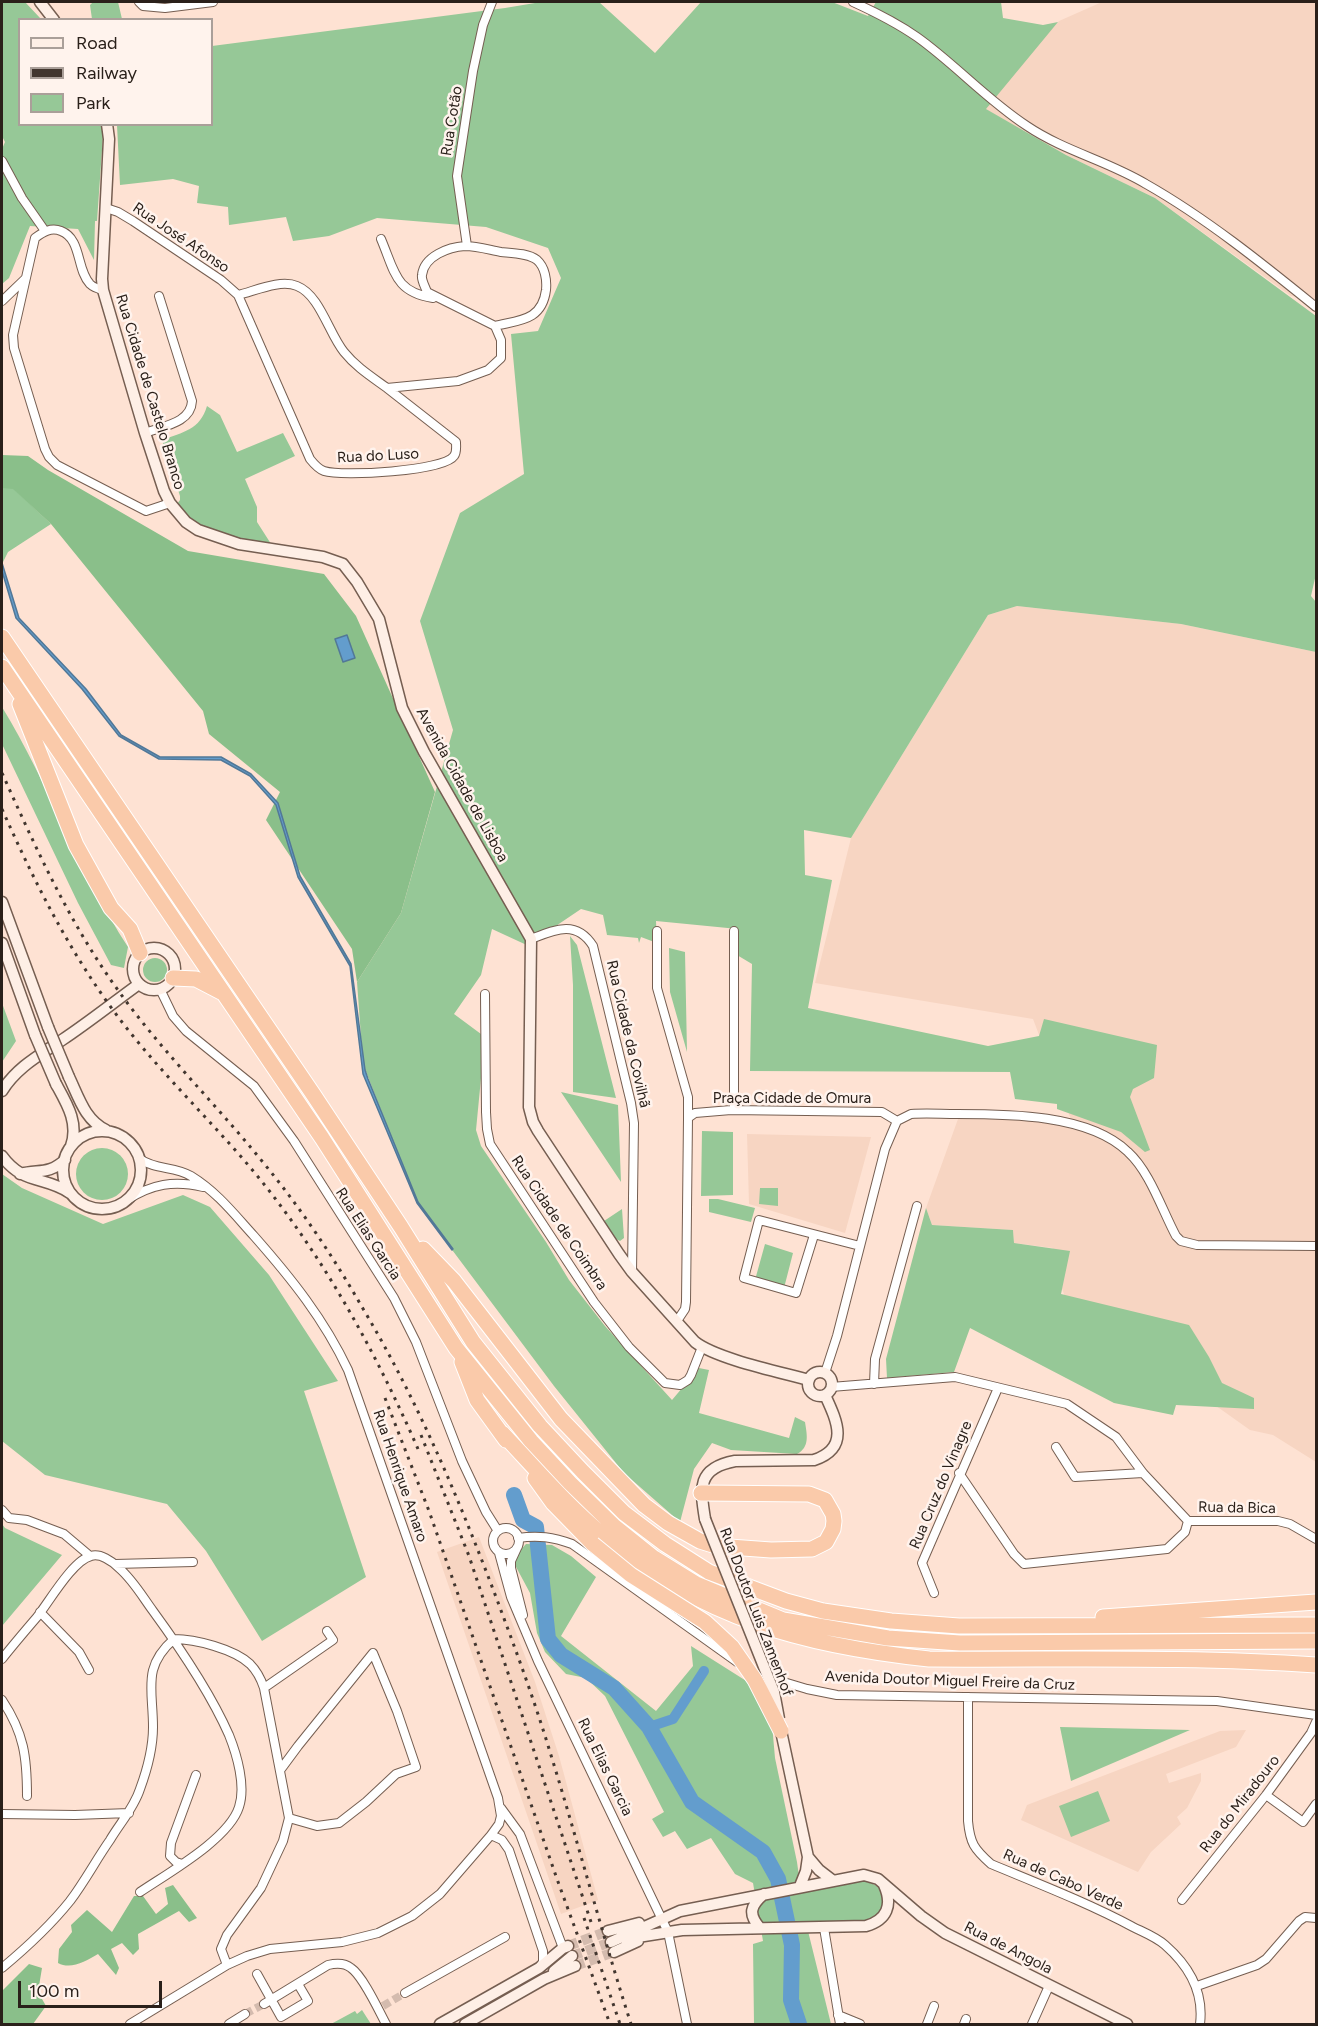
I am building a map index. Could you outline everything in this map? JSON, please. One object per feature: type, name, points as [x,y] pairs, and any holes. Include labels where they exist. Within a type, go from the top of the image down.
[{"type":"highway","points":[[2,637],[313,1094],[401,1227],[473,1342],[540,1426],[624,1514],[664,1544],[709,1572],[786,1601],[823,1611],[879,1619],[960,1626],[1317,1625]]},
{"type":"highway","points":[[2,667],[341,1166],[456,1348],[531,1441],[570,1483],[614,1526],[654,1558],[696,1584],[783,1620],[888,1638],[960,1643],[1317,1641]]},
{"type":"highway","points":[[11,681],[76,845],[111,908],[130,929],[141,953]]},
{"type":"highway","points":[[173,978],[196,979],[223,993]]},
{"type":"highway","points":[[401,1227],[454,1281],[561,1419],[619,1481],[644,1505],[668,1523],[700,1541],[716,1546],[771,1550],[812,1549],[826,1542],[833,1529],[833,1514],[830,1507],[825,1500],[808,1494],[701,1492]]},
{"type":"highway","points":[[456,1348],[477,1400],[553,1503],[593,1544],[631,1575],[705,1622],[732,1647],[755,1680],[781,1731]]},
{"type":"highway","points":[[502,1433],[604,1537],[652,1572],[701,1602],[756,1625],[810,1640],[890,1655],[929,1659],[1197,1660],[1317,1665]]},
{"type":"highway","points":[[1075,1626],[1096,1617],[1317,1602]]},
{"type":"street","points":[[40,2],[52,18]]},
{"type":"street","points":[[140,2],[144,6],[165,8],[213,2]]},
{"type":"street","name":"Rua Cotão","points":[[467,246],[457,176],[473,71],[483,26],[492,2]]},
{"type":"street","points":[[853,2],[917,37],[977,89],[1028,126],[1067,148],[1145,183],[1175,202],[1317,307]]},
{"type":"street","points":[[102,285],[109,139],[107,126]]},
{"type":"street","points":[[2,161],[22,198],[43,228],[35,238],[13,335],[14,348],[49,457],[57,465],[94,486],[146,511],[170,503]]},
{"type":"street","name":"Rua José Afonso","points":[[106,208],[118,212],[221,280],[238,295]]},
{"type":"street","name":"Rua Cidade de Castelo Branco","points":[[43,228],[56,229],[69,234],[80,265],[91,285],[102,285],[145,433],[170,503]]},
{"type":"street","points":[[381,239],[402,287],[419,296],[441,300]]},
{"type":"street","points":[[467,246],[525,255],[537,260],[544,268],[547,285],[545,300],[538,311],[528,319],[495,326],[427,292],[421,277],[423,269],[431,258],[452,248],[467,246]]},
{"type":"street","points":[[2,301],[26,278]]},
{"type":"street","points":[[238,295],[282,284],[296,285],[307,292],[315,302],[342,350],[355,365],[387,388],[458,381],[488,370],[501,358],[501,340],[495,326]]},
{"type":"street","name":"Rua do Luso","points":[[238,295],[310,459],[322,470],[346,474],[416,469],[447,462],[454,456],[456,442],[387,388]]},
{"type":"street","points":[[145,433],[180,420],[192,410],[192,401],[159,296]]},
{"type":"street","name":"Avenida Cidade de Lisboa","points":[[170,503],[186,522],[198,530],[239,544],[323,556],[343,564],[357,582],[379,619],[402,708],[424,752],[531,939]]},
{"type":"street","points":[[2,902],[69,1077],[90,1119],[97,1126],[109,1132]]},
{"type":"street","name":"Rua Cidade da Covilhã","points":[[531,939],[558,929],[569,928],[582,933],[593,946],[634,1123],[632,1272]]},
{"type":"street","points":[[657,931],[657,988],[688,1096],[686,1302],[685,1309],[677,1322]]},
{"type":"street","points":[[734,931],[734,1110]]},
{"type":"street","points":[[531,939],[529,1107],[533,1122],[632,1272],[702,1347],[717,1354],[808,1380]]},
{"type":"street","points":[[2,944],[35,1035],[73,1119],[75,1131],[65,1160],[64,1177],[71,1193]]},
{"type":"street","points":[[154,948],[167,952],[175,964],[173,978],[170,983],[160,989],[149,989],[139,984],[133,972],[134,965],[141,953],[154,948]]},
{"type":"street","points":[[2,1091],[13,1076],[35,1057],[139,984]]},
{"type":"street","name":"Rua Elias Garcia","points":[[160,989],[173,1016],[186,1031],[254,1086],[294,1141],[393,1298],[417,1342],[462,1461],[486,1512],[498,1531]]},
{"type":"street","name":"Rua Cidade de Coimbra","points":[[485,994],[487,1129],[490,1144],[594,1302],[629,1347],[665,1383],[680,1385],[688,1380],[702,1347]]},
{"type":"street","name":"Praça Cidade de Omura","points":[[688,1118],[695,1113],[734,1110],[882,1112],[897,1121]]},
{"type":"street","points":[[825,1373],[885,1149],[897,1121],[904,1116],[1006,1114],[1078,1126],[1112,1139],[1137,1161],[1176,1236],[1181,1241],[1197,1245],[1317,1246]]},
{"type":"street","points":[[71,1146],[88,1134],[99,1131],[120,1135],[129,1141],[140,1159],[141,1174],[133,1195],[127,1200]]},
{"type":"street","points":[[2,1156],[12,1169],[20,1174],[63,1188],[87,1206],[98,1209],[108,1209],[150,1188],[171,1182],[210,1189]]},
{"type":"street","name":"Rua Henrique Amaro","points":[[140,1159],[153,1166],[189,1175],[222,1200],[301,1291],[335,1342],[348,1370],[500,1807],[520,1834],[565,1947]]},
{"type":"street","points":[[20,1174],[30,1171],[49,1171],[65,1160]]},
{"type":"street","points":[[874,1384],[875,1359],[916,1206]]},
{"type":"street","points":[[814,1235],[796,1293],[744,1278],[759,1220],[860,1246]]},
{"type":"street","points":[[701,1492],[707,1474],[723,1464],[735,1461],[814,1460],[825,1456],[832,1450],[836,1443],[837,1431],[828,1391],[831,1379],[825,1373],[817,1372],[808,1380],[808,1387],[818,1396],[828,1391],[874,1384],[955,1377],[1067,1404],[1116,1437],[1143,1473],[1188,1521],[1185,1532],[1167,1549],[1024,1564],[1014,1554],[959,1473]]},
{"type":"street","name":"Rua Cruz do Vinagre","points":[[934,1593],[922,1563],[959,1473],[998,1388]]},
{"type":"street","points":[[1056,1447],[1075,1477],[1143,1473]]},
{"type":"street","name":"Rua Doutor Luis Zamenhof","points":[[701,1492],[705,1520],[774,1692],[808,1857]]},
{"type":"street","points":[[2,1510],[9,1518],[27,1520],[64,1534],[90,1556]]},
{"type":"street","name":"Rua da Bica","points":[[1188,1521],[1278,1521],[1290,1524],[1317,1539]]},
{"type":"street","points":[[502,1529],[512,1530],[521,1538],[517,1548],[509,1554],[495,1549],[492,1539],[502,1529]]},
{"type":"street","name":"Avenida Doutor Miguel Freire da Cruz","points":[[521,1538],[552,1537],[572,1544],[746,1668],[781,1682],[837,1695],[1217,1701],[1317,1715]]},
{"type":"street","name":"Rua Elias Garcia","points":[[517,1548],[511,1561],[511,1568],[519,1593],[525,1629]]},
{"type":"street","name":"Rua Elias Garcia","points":[[499,1552],[511,1597],[538,1661],[663,1917],[687,2025]]},
{"type":"street","points":[[2,1659],[74,1569],[90,1556],[98,1555],[115,1564],[135,1584],[174,1639],[229,1737],[238,1765],[241,1794],[239,1807],[231,1822],[203,1849],[140,1892]]},
{"type":"street","points":[[115,1564],[193,1562]]},
{"type":"street","points":[[40,1612],[80,1652],[89,1670]]},
{"type":"street","points":[[264,1688],[333,1640],[327,1631]]},
{"type":"street","points":[[2,1968],[43,1931],[69,1901],[129,1813],[140,1790],[153,1729],[151,1680],[154,1664],[161,1650],[174,1639],[190,1639],[231,1652],[249,1663],[259,1674],[264,1688],[289,1818],[283,1841],[261,1888],[221,1948],[227,1965]]},
{"type":"street","points":[[281,1770],[373,1653],[417,1767],[396,1774],[339,1823],[316,1826],[289,1818]]},
{"type":"street","name":"Rua de Cabo Verde","points":[[968,1697],[969,1839],[978,1853],[991,1864],[1117,1918],[1164,1943],[1186,1966],[1197,1986],[1200,2025]]},
{"type":"street","points":[[2,1700],[20,1731],[26,1755],[27,1796]]},
{"type":"street","name":"Rua do Miradouro","points":[[1182,1900],[1266,1795],[1317,1722]]},
{"type":"street","points":[[182,1864],[170,1856],[171,1843],[196,1775]]},
{"type":"street","points":[[1266,1795],[1303,1822],[1317,1804]]},
{"type":"street","points":[[130,2025],[227,1965],[248,1956],[270,1949],[342,1942],[378,1933],[412,1916],[440,1894],[491,1835],[499,1824],[500,1807]]},
{"type":"street","points":[[2,1814],[129,1813]]},
{"type":"street","points":[[491,1835],[502,1840],[509,1850],[543,1951],[543,1962],[538,1968]]},
{"type":"street","points":[[808,1857],[832,1880]]},
{"type":"street","points":[[800,1886],[808,1857]]},
{"type":"street","points":[[608,1931],[680,1911],[864,1875],[878,1880],[888,1893],[889,1907],[881,1920],[866,1926],[668,1932],[611,1941],[663,1917]]},
{"type":"street","name":"Rua de Angola","points":[[884,1885],[945,1933],[1127,2025]]},
{"type":"street","points":[[760,1928],[753,1920],[752,1913],[757,1900],[765,1893]]},
{"type":"street","points":[[1197,1986],[1257,1965],[1266,1959],[1299,1921],[1305,1917],[1317,1918]]},
{"type":"street","points":[[824,1928],[840,2025]]},
{"type":"street","points":[[614,1952],[655,1934]]},
{"type":"street","points":[[405,1993],[505,1936]]},
{"type":"street","points":[[440,2025],[538,1968],[565,1947]]},
{"type":"street","points":[[538,1968],[572,1956],[544,1979]]},
{"type":"street","points":[[267,2002],[333,1964],[346,1965],[355,1971],[380,2007],[386,2025]]},
{"type":"street","points":[[465,2025],[544,1979],[575,1966]]},
{"type":"street","points":[[257,1974],[267,2002],[281,2017],[308,2001],[298,1984]]},
{"type":"street","points":[[1032,2025],[1049,1986]]},
{"type":"street","points":[[927,2025],[934,2006]]},
{"type":"street","points":[[232,2024],[245,2014]]},
{"type":"street","points":[[838,2015],[860,2025]]},
{"type":"shaded area","points":[[1102,2],[1316,2],[1316,299],[1291,296],[1155,198],[1066,155],[985,109],[1006,77],[1059,21]]},
{"type":"shaded area","points":[[1017,606],[1181,624],[1316,652],[1316,1462],[1273,1435],[1250,1430],[1157,1364],[1076,1327],[1049,1253],[1053,1248],[1014,1243],[1013,1230],[932,1225],[926,1208],[958,1119],[1024,1119],[1053,1123],[1075,1130],[1033,1019],[815,983],[851,838],[988,615]]},
{"type":"shaded area","points":[[747,1134],[871,1137],[845,1233],[749,1204]]},
{"type":"shaded area","points":[[479,1537],[535,1682],[559,1756],[598,1900],[561,1914],[437,1552]]},
{"type":"shaded area","points":[[1246,1730],[1236,1747],[1166,1774],[1169,1783],[1201,1773],[1201,1781],[1187,1808],[1177,1817],[1181,1824],[1151,1852],[1138,1872],[1021,1820],[1027,1805],[1220,1731]]},
{"type":"green space","points":[[2,2],[25,2],[40,18],[18,18],[18,126],[102,126],[94,260],[78,229],[30,226],[9,278],[2,284],[2,149],[5,142],[2,136]]},
{"type":"green space","points":[[93,2],[118,2],[122,18],[92,18],[90,5]]},
{"type":"green space","points":[[541,2],[599,2],[655,53],[701,2],[832,2],[868,16],[876,2],[1001,2],[1003,18],[1043,25],[1058,22],[986,109],[1066,155],[1155,198],[1316,316],[1316,574],[1311,596],[1316,602],[1316,652],[1181,624],[1017,606],[988,615],[851,838],[804,830],[805,875],[832,880],[808,1008],[988,1046],[1039,1036],[1044,1019],[1157,1045],[1154,1078],[1133,1089],[1130,1097],[1150,1150],[1145,1152],[1121,1132],[1057,1109],[1057,1104],[1015,1099],[1010,1072],[750,1071],[752,964],[737,955],[738,929],[656,921],[657,943],[641,937],[639,943],[638,938],[607,935],[603,915],[581,909],[544,934],[531,947],[492,929],[481,975],[454,1014],[485,1037],[476,1130],[481,1146],[569,1280],[605,1326],[672,1400],[699,1368],[709,1370],[699,1413],[789,1438],[795,1417],[805,1422],[806,1444],[797,1454],[731,1450],[712,1443],[694,1469],[680,1522],[624,1473],[554,1386],[417,1203],[363,1064],[357,982],[401,913],[453,730],[420,621],[460,513],[524,474],[511,334],[538,331],[561,278],[548,248],[486,227],[377,218],[329,236],[293,241],[286,217],[229,225],[228,207],[197,203],[199,186],[173,179],[120,185],[117,126],[213,126],[213,46]]},
{"type":"green space","points":[[207,406],[220,415],[237,452],[283,433],[295,456],[245,479],[257,507],[257,522],[273,547],[215,534],[200,527],[177,504],[180,496],[162,440],[190,429],[200,420]]},
{"type":"green space","points":[[2,455],[28,456],[48,470],[188,551],[324,574],[356,616],[435,792],[401,913],[357,982],[352,949],[266,820],[280,792],[209,734],[203,711],[51,524],[13,489],[2,488]]},
{"type":"green space","points":[[2,488],[13,488],[51,524],[8,552],[2,564]]},
{"type":"green space","points":[[2,707],[35,766],[94,888],[128,947],[124,968],[111,965],[78,903],[2,744]]},
{"type":"green space","points":[[570,936],[577,945],[616,1098],[573,1092],[573,985]]},
{"type":"green space","points":[[669,948],[685,952],[687,1052],[670,992]]},
{"type":"green space","points":[[155,958],[164,961],[167,970],[164,979],[155,982],[146,979],[143,970],[146,961]]},
{"type":"green space","points":[[2,1003],[16,1041],[2,1062]]},
{"type":"green space","points":[[561,1092],[618,1105],[621,1182]]},
{"type":"green space","points":[[702,1131],[733,1132],[733,1195],[701,1196]]},
{"type":"green space","points":[[102,1148],[112,1150],[120,1156],[126,1164],[128,1174],[126,1184],[120,1192],[112,1198],[102,1200],[92,1198],[84,1192],[78,1184],[76,1174],[78,1164],[84,1156],[92,1150]]},
{"type":"green space","points":[[2,1174],[22,1188],[103,1224],[183,1195],[210,1207],[269,1275],[338,1381],[304,1391],[366,1577],[262,1641],[206,1551],[167,1504],[45,1475],[2,1441]]},
{"type":"green space","points":[[760,1188],[778,1188],[778,1206],[759,1204]]},
{"type":"green space","points":[[709,1199],[755,1208],[751,1222],[709,1212]]},
{"type":"green space","points":[[926,1208],[932,1225],[1013,1230],[1014,1243],[1070,1251],[1061,1294],[1189,1325],[1222,1383],[1254,1398],[1254,1409],[1176,1405],[1173,1415],[1114,1403],[970,1328],[954,1372],[887,1378],[886,1359]]},
{"type":"green space","points":[[622,1209],[624,1238],[620,1241],[616,1239],[604,1221]]},
{"type":"green space","points":[[765,1244],[793,1253],[784,1288],[755,1280]]},
{"type":"green space","points":[[2,1524],[5,1528],[62,1555],[2,1626]]},
{"type":"green space","points":[[526,1544],[552,1545],[571,1556],[596,1577],[561,1636],[656,1711],[693,1666],[691,1646],[759,1689],[772,1724],[775,1758],[801,1891],[861,1881],[871,1883],[879,1889],[883,1898],[881,1910],[875,1919],[870,1921],[806,1923],[831,2024],[754,2024],[753,1944],[763,1941],[753,1883],[735,1874],[711,1838],[687,1849],[675,1831],[663,1837],[652,1819],[664,1812],[605,1696],[586,1678],[566,1674],[545,1652],[537,1633],[530,1593],[515,1565],[517,1554]]},
{"type":"green space","points":[[1060,1727],[1190,1730],[1071,1781]]},
{"type":"green space","points":[[1098,1791],[1110,1821],[1071,1837],[1059,1806]]},
{"type":"green space","points":[[173,1885],[197,1918],[189,1922],[179,1911],[138,1934],[139,1949],[133,1955],[122,1943],[111,1949],[119,1968],[116,1975],[98,1954],[73,1965],[58,1963],[59,1949],[72,1932],[71,1925],[87,1910],[112,1932],[134,1896],[143,1896],[156,1914],[168,1904],[165,1888]]},
{"type":"green space","points":[[29,1964],[42,1968],[38,1992],[46,2006],[33,2024],[2,2024],[2,1991]]},
{"type":"green space","points":[[362,2010],[371,2024],[331,2024],[355,2011],[357,2014]]},
{"type":"water","points":[[2,563],[19,618],[86,689],[121,735],[160,757],[221,757],[251,774],[278,803],[300,876],[351,964],[368,1079],[418,1202],[452,1250],[417,1203],[363,1074],[350,966],[298,877],[276,805],[250,776],[221,760],[159,759],[119,736],[82,689],[16,618],[2,571]]},
{"type":"water","points":[[347,635],[355,658],[343,662],[335,639]]},
{"type":"waterway","points":[[514,1495],[523,1520],[536,1527],[548,1639],[561,1655],[614,1688],[649,1727],[692,1802],[763,1852],[778,1879],[792,1945],[791,2000],[799,2024]]},
{"type":"waterway","points":[[649,1727],[673,1719],[704,1671]]},
{"type":"tunnel","points":[[568,1946],[608,1931]]},
{"type":"tunnel","points":[[572,1956],[611,1942]]},
{"type":"tunnel","points":[[575,1966],[614,1952]]},
{"type":"tunnel","points":[[383,2006],[405,1993]]},
{"type":"tunnel","points":[[245,2014],[264,2004]]},
{"type":"railway","points":[[2,773],[53,882],[98,961],[132,1010],[247,1143],[292,1200],[340,1270],[401,1377],[467,1522],[524,1674],[544,1732],[631,2024]]},
{"type":"railway","points":[[2,809],[60,927],[94,983],[133,1036],[260,1179],[318,1259],[372,1352],[418,1449]]},
{"type":"railway","points":[[385,1398],[429,1511],[610,2024]]},
{"type":"railway","points":[[421,1435],[469,1556],[592,1925]]},
{"type":"railway","points":[[584,1918],[620,2024]]}]
